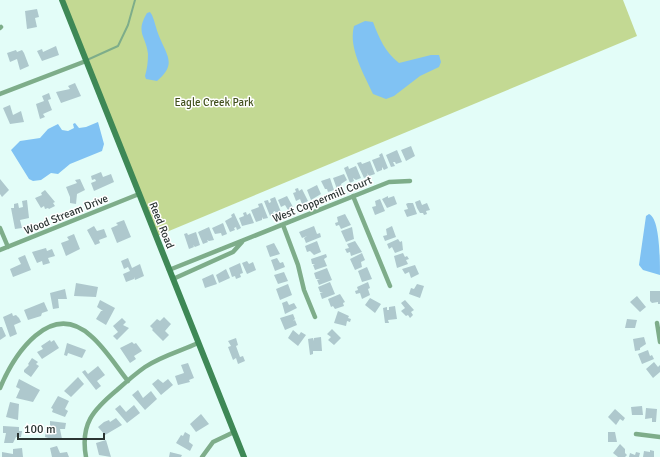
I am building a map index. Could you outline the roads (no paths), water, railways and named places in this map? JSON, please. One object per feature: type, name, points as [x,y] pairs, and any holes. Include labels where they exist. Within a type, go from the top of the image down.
[{"type":"main road","name":"Reed Road","points":[[62,0],[244,457]]},
{"type":"street","points":[[0,94],[86,61]]},
{"type":"street","name":"West Coppermill Court","points":[[169,270],[389,182],[410,181]]},
{"type":"street","name":"Wood Stream Drive","points":[[0,250],[139,194]]},
{"type":"street","points":[[353,196],[390,286]]},
{"type":"street","points":[[283,225],[298,265],[304,290],[315,317]]},
{"type":"street","points":[[0,228],[8,247]]},
{"type":"street","name":"West Coppermill Court","points":[[173,279],[234,252],[243,241]]},
{"type":"street","points":[[656,323],[660,342]]},
{"type":"street","points":[[0,388],[1,382],[14,361],[35,335],[49,327],[64,325],[78,328],[91,336],[128,381]]},
{"type":"street","points":[[86,457],[84,435],[89,420],[100,404],[128,381],[158,360],[198,343]]},
{"type":"street","points":[[202,457],[213,442],[234,432]]},
{"type":"street","points":[[636,434],[660,437]]},
{"type":"lane","points":[[86,61],[118,46],[128,25],[135,0]]},
{"type":"water","points":[[150,12],[167,55],[169,65],[167,70],[157,81],[146,79],[145,76],[148,54],[142,34],[142,25],[147,13]]},
{"type":"water","points":[[365,21],[373,22],[383,44],[394,59],[399,63],[431,55],[439,55],[441,62],[439,67],[420,76],[394,96],[386,99],[373,94],[361,69],[353,43],[354,26]]},
{"type":"water","points":[[98,122],[104,144],[102,151],[70,164],[58,174],[51,173],[41,180],[33,181],[29,179],[11,150],[20,141],[40,138],[48,129],[58,124],[62,130],[68,131],[74,128],[73,124],[75,123],[79,128]]},
{"type":"water","points":[[649,214],[653,217],[657,231],[660,275],[643,270],[639,265],[646,216]]},
{"type":"park label","name":"Eagle Creek Park","points":[[214,102]]}]
